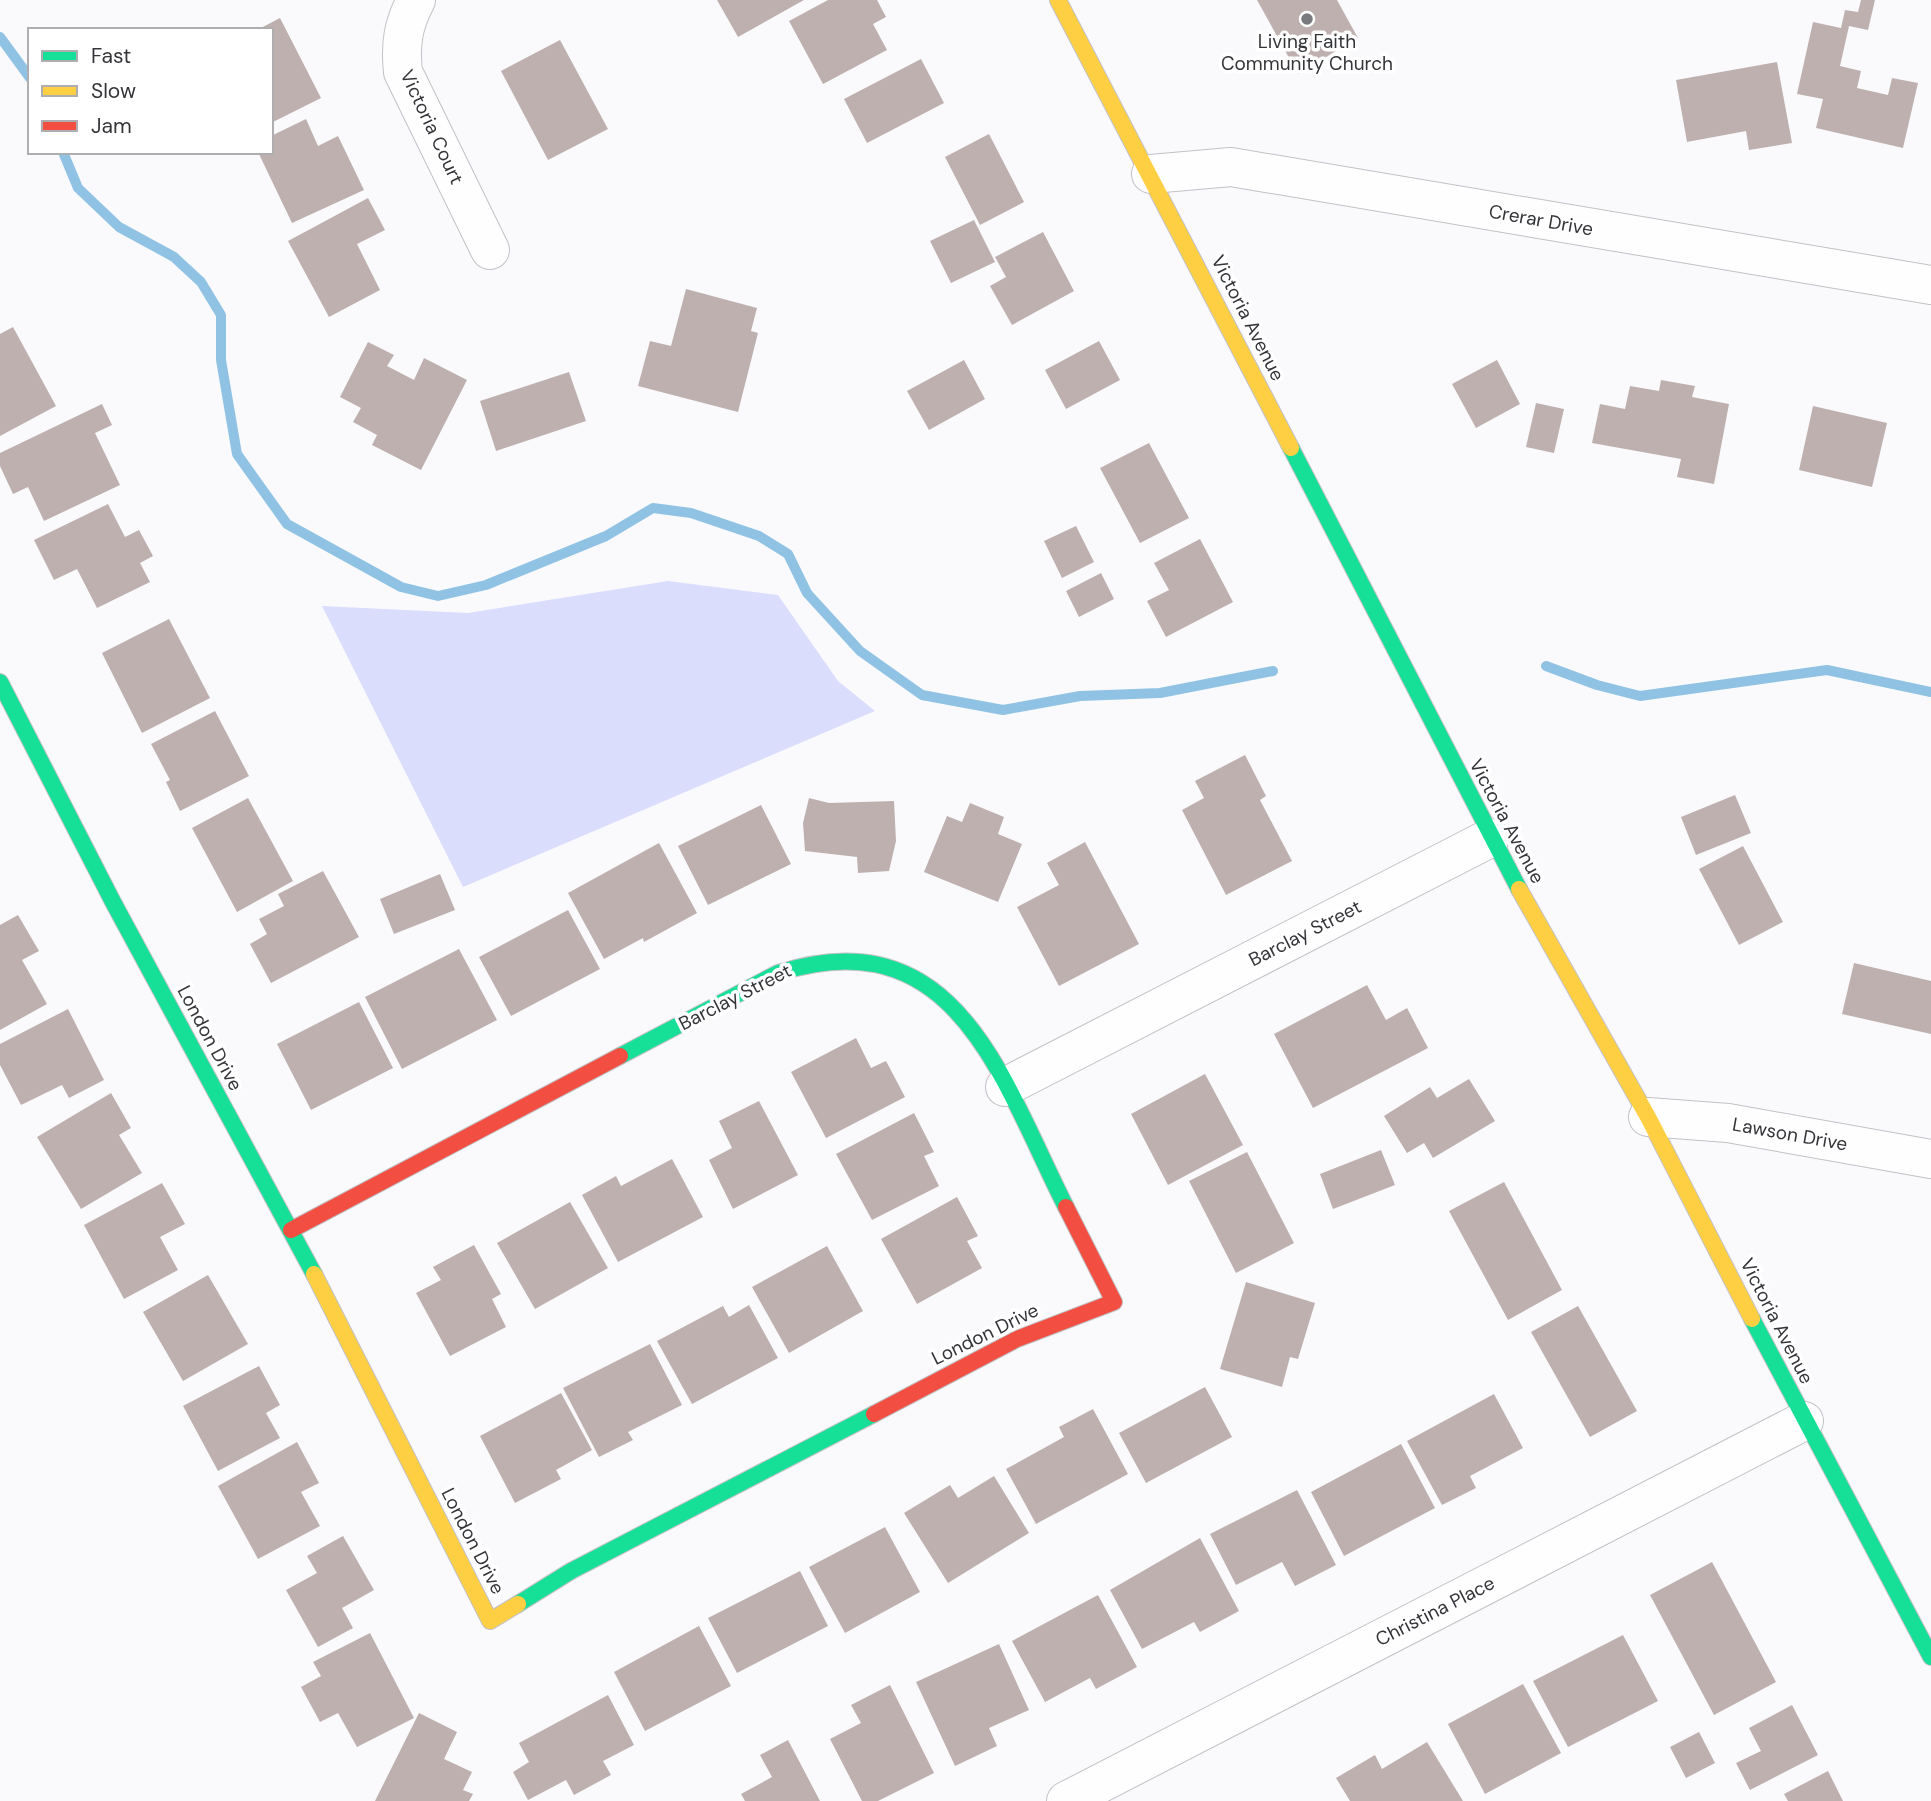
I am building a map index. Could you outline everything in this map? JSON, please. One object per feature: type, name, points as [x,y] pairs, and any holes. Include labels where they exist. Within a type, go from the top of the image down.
[{"type":"street","name":"Victoria Court","points":[[416,0],[406,20],[400,46],[403,72],[490,250]]},
{"type":"street","name":"Victoria Avenue","points":[[1058,0],[1151,174],[1490,838],[1648,1117],[1804,1420],[1931,1657]]},
{"type":"street","name":"Crerar Drive","points":[[1151,174],[1231,167],[1931,285]]},
{"type":"street","name":"London Drive","points":[[0,682],[113,902],[291,1230],[490,1621],[572,1571],[1017,1339],[1114,1302],[1005,1087]]},
{"type":"street","name":"Barclay Street","points":[[291,1230],[778,973],[800,964],[883,964],[907,973],[935,991],[958,1011],[1005,1087],[1490,838]]},
{"type":"street","name":"Lawson Drive","points":[[1648,1117],[1728,1123],[1931,1159]]},
{"type":"street","name":"Christina Place","points":[[1066,1801],[1804,1420]]},
{"type":"shaded area","points":[[668,581],[778,595],[838,681],[875,711],[463,887],[322,606],[468,613]]},
{"type":"building","points":[[717,0],[804,0],[738,37]]},
{"type":"building","points":[[828,0],[877,0],[886,17],[873,24],[887,50],[823,84],[789,21]]},
{"type":"building","name":"Living Faith Community Church","points":[[1257,0],[1337,0],[1358,38],[1298,74]]},
{"type":"building","points":[[1861,0],[1875,0],[1868,30],[1849,26],[1840,66],[1861,71],[1857,88],[1888,95],[1892,78],[1918,83],[1903,148],[1816,128],[1823,99],[1797,94],[1813,22],[1841,28],[1845,10],[1858,12]]},
{"type":"building","points":[[280,18],[321,98],[273,122],[273,28],[261,28]]},
{"type":"building","points":[[560,40],[608,129],[548,160],[501,71]]},
{"type":"building","points":[[921,59],[944,103],[867,143],[844,99]]},
{"type":"building","points":[[1777,62],[1792,143],[1749,150],[1746,131],[1687,142],[1676,80]]},
{"type":"building","points":[[306,119],[318,146],[338,136],[364,190],[292,223],[259,154],[273,154],[273,135]]},
{"type":"building","points":[[989,134],[1024,202],[980,225],[945,157]]},
{"type":"building","points":[[368,198],[385,230],[357,244],[380,290],[329,317],[288,241]]},
{"type":"building","points":[[974,220],[995,262],[951,283],[930,241]]},
{"type":"building","points":[[1043,232],[1074,291],[1012,325],[990,286],[1006,277],[995,257]]},
{"type":"building","points":[[686,289],[757,308],[751,331],[758,333],[738,412],[638,386],[650,341],[671,346]]},
{"type":"building","points":[[13,327],[56,406],[0,436],[0,334]]},
{"type":"building","points":[[1099,341],[1120,380],[1066,409],[1045,370]]},
{"type":"building","points":[[368,342],[394,355],[387,366],[414,380],[424,358],[467,380],[421,470],[372,445],[377,435],[353,422],[361,408],[340,397]]},
{"type":"building","points":[[964,360],[985,399],[929,430],[907,391]]},
{"type":"building","points":[[1497,360],[1520,404],[1476,428],[1452,384]]},
{"type":"building","points":[[569,372],[586,421],[496,451],[480,401]]},
{"type":"building","points":[[1661,380],[1695,386],[1692,397],[1729,404],[1714,484],[1677,477],[1681,459],[1592,443],[1600,404],[1625,409],[1630,386],[1659,391]]},
{"type":"building","points":[[1536,403],[1564,409],[1554,453],[1526,447]]},
{"type":"building","points":[[102,404],[112,425],[95,433],[120,485],[44,521],[28,487],[13,494],[0,466],[0,453]]},
{"type":"building","points":[[1813,406],[1887,423],[1872,487],[1799,470]]},
{"type":"building","points":[[1149,443],[1189,518],[1140,543],[1100,468]]},
{"type":"building","points":[[108,504],[125,537],[139,530],[153,556],[140,563],[150,582],[97,608],[77,569],[54,580],[34,540]]},
{"type":"building","points":[[1076,526],[1094,562],[1062,578],[1044,541]]},
{"type":"building","points":[[1200,539],[1233,602],[1166,637],[1147,601],[1169,590],[1154,563]]},
{"type":"building","points":[[1101,573],[1114,599],[1079,617],[1066,591]]},
{"type":"building","points":[[169,619],[210,698],[142,733],[102,653]]},
{"type":"building","points":[[215,711],[249,776],[180,811],[166,782],[170,780],[151,744]]},
{"type":"building","points":[[1245,755],[1266,796],[1260,800],[1292,861],[1226,895],[1182,810],[1204,798],[1195,781]]},
{"type":"building","points":[[1735,795],[1751,833],[1696,855],[1681,817]]},
{"type":"building","points":[[248,798],[293,881],[237,912],[192,828]]},
{"type":"building","points":[[809,798],[829,803],[894,801],[896,841],[889,871],[858,873],[857,857],[805,851],[803,823]]},
{"type":"building","points":[[970,803],[1004,817],[998,834],[1022,844],[998,902],[924,872],[947,816],[962,822]]},
{"type":"building","points":[[761,805],[791,864],[708,905],[678,846]]},
{"type":"building","points":[[1085,842],[1139,944],[1059,986],[1017,907],[1059,885],[1047,863]]},
{"type":"building","points":[[659,843],[697,913],[644,942],[643,938],[604,959],[568,893]]},
{"type":"building","points":[[1743,846],[1783,922],[1739,945],[1699,869]]},
{"type":"building","points":[[323,871],[359,937],[271,983],[250,944],[267,934],[259,919],[284,906],[278,894]]},
{"type":"building","points":[[440,874],[455,910],[394,934],[380,899]]},
{"type":"building","points":[[568,910],[600,969],[511,1016],[479,957]]},
{"type":"building","points":[[18,915],[39,951],[22,960],[47,1004],[0,1030],[0,925]]},
{"type":"building","points":[[459,949],[497,1020],[402,1069],[365,997]]},
{"type":"building","points":[[1854,963],[1931,981],[1931,1034],[1842,1014]]},
{"type":"building","points":[[1367,985],[1386,1020],[1407,1008],[1428,1048],[1313,1108],[1274,1034]]},
{"type":"building","points":[[359,1002],[393,1068],[311,1110],[277,1044]]},
{"type":"building","points":[[68,1009],[104,1080],[69,1098],[62,1085],[21,1105],[0,1065],[0,1044]]},
{"type":"building","points":[[856,1038],[871,1068],[886,1061],[905,1097],[826,1138],[791,1072]]},
{"type":"building","points":[[1205,1074],[1243,1145],[1168,1185],[1131,1114]]},
{"type":"building","points":[[1469,1079],[1495,1121],[1433,1158],[1424,1143],[1407,1153],[1384,1116],[1430,1087],[1437,1098]]},
{"type":"building","points":[[111,1093],[131,1128],[119,1135],[142,1173],[81,1209],[37,1137]]},
{"type":"building","points":[[759,1101],[798,1175],[733,1209],[709,1160],[732,1148],[719,1121]]},
{"type":"building","points":[[914,1113],[934,1152],[924,1156],[939,1186],[872,1220],[836,1154]]},
{"type":"building","points":[[1381,1150],[1395,1185],[1333,1209],[1320,1174]]},
{"type":"building","points":[[1247,1152],[1294,1243],[1236,1273],[1189,1181]]},
{"type":"building","points":[[672,1159],[703,1217],[618,1262],[582,1195],[616,1176],[621,1186]]},
{"type":"building","points":[[1504,1182],[1562,1290],[1508,1320],[1449,1211]]},
{"type":"building","points":[[162,1183],[185,1224],[160,1237],[178,1270],[124,1299],[84,1225]]},
{"type":"building","points":[[957,1197],[978,1236],[967,1241],[982,1268],[917,1304],[881,1239]]},
{"type":"building","points":[[570,1202],[608,1268],[535,1309],[497,1243]]},
{"type":"building","points":[[474,1245],[501,1294],[492,1299],[506,1327],[450,1356],[416,1293],[441,1280],[433,1267]]},
{"type":"building","points":[[827,1246],[863,1311],[789,1353],[752,1287]]},
{"type":"building","points":[[208,1275],[248,1344],[183,1381],[143,1312]]},
{"type":"building","points":[[1246,1282],[1315,1303],[1298,1359],[1290,1357],[1282,1387],[1220,1369]]},
{"type":"building","points":[[749,1305],[778,1358],[692,1404],[657,1341],[723,1306],[729,1317]]},
{"type":"building","points":[[1578,1306],[1637,1411],[1590,1437],[1531,1332]]},
{"type":"building","points":[[650,1344],[682,1405],[628,1432],[633,1440],[599,1457],[563,1388]]},
{"type":"building","points":[[259,1366],[280,1405],[266,1413],[280,1438],[218,1471],[183,1406]]},
{"type":"building","points":[[1205,1387],[1232,1437],[1146,1483],[1119,1433]]},
{"type":"building","points":[[561,1393],[592,1450],[556,1470],[561,1479],[515,1503],[480,1436]]},
{"type":"building","points":[[1494,1394],[1523,1448],[1470,1476],[1476,1488],[1442,1505],[1407,1441]]},
{"type":"building","points":[[1093,1409],[1128,1474],[1036,1524],[1006,1469],[1064,1437],[1059,1427]]},
{"type":"building","points":[[297,1442],[319,1483],[301,1492],[320,1526],[258,1559],[218,1486]]},
{"type":"building","points":[[1401,1444],[1435,1508],[1344,1556],[1311,1492]]},
{"type":"building","points":[[994,1476],[1029,1533],[948,1583],[904,1513],[950,1485],[958,1498]]},
{"type":"building","points":[[1297,1490],[1336,1565],[1295,1586],[1282,1562],[1236,1585],[1210,1534]]},
{"type":"building","points":[[885,1527],[920,1592],[845,1633],[809,1567]]},
{"type":"building","points":[[343,1536],[374,1590],[342,1608],[353,1628],[318,1647],[286,1590],[317,1573],[307,1556]]},
{"type":"building","points":[[1200,1538],[1239,1611],[1200,1632],[1194,1622],[1142,1649],[1110,1590]]},
{"type":"building","points":[[1712,1562],[1776,1682],[1714,1715],[1650,1595]]},
{"type":"building","points":[[800,1571],[828,1626],[737,1673],[708,1618]]},
{"type":"building","points":[[1098,1595],[1137,1667],[1096,1689],[1090,1678],[1045,1702],[1012,1641]]},
{"type":"building","points":[[699,1626],[731,1686],[645,1731],[614,1672]]},
{"type":"building","points":[[370,1633],[414,1718],[357,1747],[338,1713],[320,1722],[301,1687],[321,1676],[313,1662]]},
{"type":"building","points":[[1623,1635],[1658,1701],[1568,1747],[1533,1681]]},
{"type":"building","points":[[999,1644],[1029,1710],[989,1728],[997,1746],[955,1766],[916,1682]]},
{"type":"building","points":[[1523,1684],[1561,1753],[1485,1794],[1448,1724]]},
{"type":"building","points":[[890,1685],[934,1773],[878,1801],[862,1801],[830,1739],[861,1723],[851,1705]]},
{"type":"building","points":[[608,1695],[634,1745],[603,1761],[611,1775],[574,1795],[566,1780],[528,1800],[513,1772],[529,1762],[519,1743]]},
{"type":"building","points":[[1792,1705],[1818,1755],[1750,1790],[1736,1763],[1761,1751],[1749,1728]]},
{"type":"building","points":[[419,1713],[457,1732],[444,1759],[472,1772],[463,1790],[473,1794],[469,1801],[375,1801]]},
{"type":"building","points":[[1699,1732],[1715,1763],[1686,1778],[1670,1747]]},
{"type":"building","points":[[788,1740],[820,1801],[745,1801],[741,1794],[772,1777],[760,1755]]},
{"type":"building","points":[[1427,1742],[1463,1801],[1350,1801],[1336,1778],[1375,1755],[1382,1769]]},
{"type":"building","points":[[1828,1771],[1843,1801],[1788,1801],[1784,1794]]},
{"type":"waterway","points":[[0,37],[28,75]]},
{"type":"waterway","points":[[64,154],[78,188],[119,227],[174,257],[201,282],[221,315],[221,360],[237,454],[287,524],[401,587],[438,596],[486,585],[606,536],[653,508],[691,513],[759,536],[788,554],[807,593],[860,651],[922,695],[1003,710],[1080,696],[1160,693],[1273,671]]},
{"type":"waterway","points":[[1546,666],[1597,685],[1640,696],[1827,670],[1931,692]]},
{"type":"traffic: fast","points":[[1291,448],[1519,889]]},
{"type":"traffic: fast","points":[[0,682],[113,902],[314,1274]]},
{"type":"traffic: fast","points":[[620,1056],[778,973],[839,962],[890,968],[931,989],[965,1021],[994,1063],[1019,1109],[1066,1207]]},
{"type":"traffic: fast","points":[[1752,1319],[1931,1657]]},
{"type":"traffic: fast","points":[[518,1604],[571,1571],[874,1414]]},
{"type":"traffic: slow","points":[[1058,0],[1291,448]]},
{"type":"traffic: slow","points":[[1519,889],[1648,1117],[1752,1319]]},
{"type":"traffic: slow","points":[[314,1274],[490,1621],[518,1604]]},
{"type":"traffic: jam","points":[[291,1230],[620,1056]]},
{"type":"traffic: jam","points":[[874,1414],[1017,1339],[1114,1302],[1066,1207]]},
{"type":"place","name":"Living Faith Community Church","points":[[1307,19]]}]
